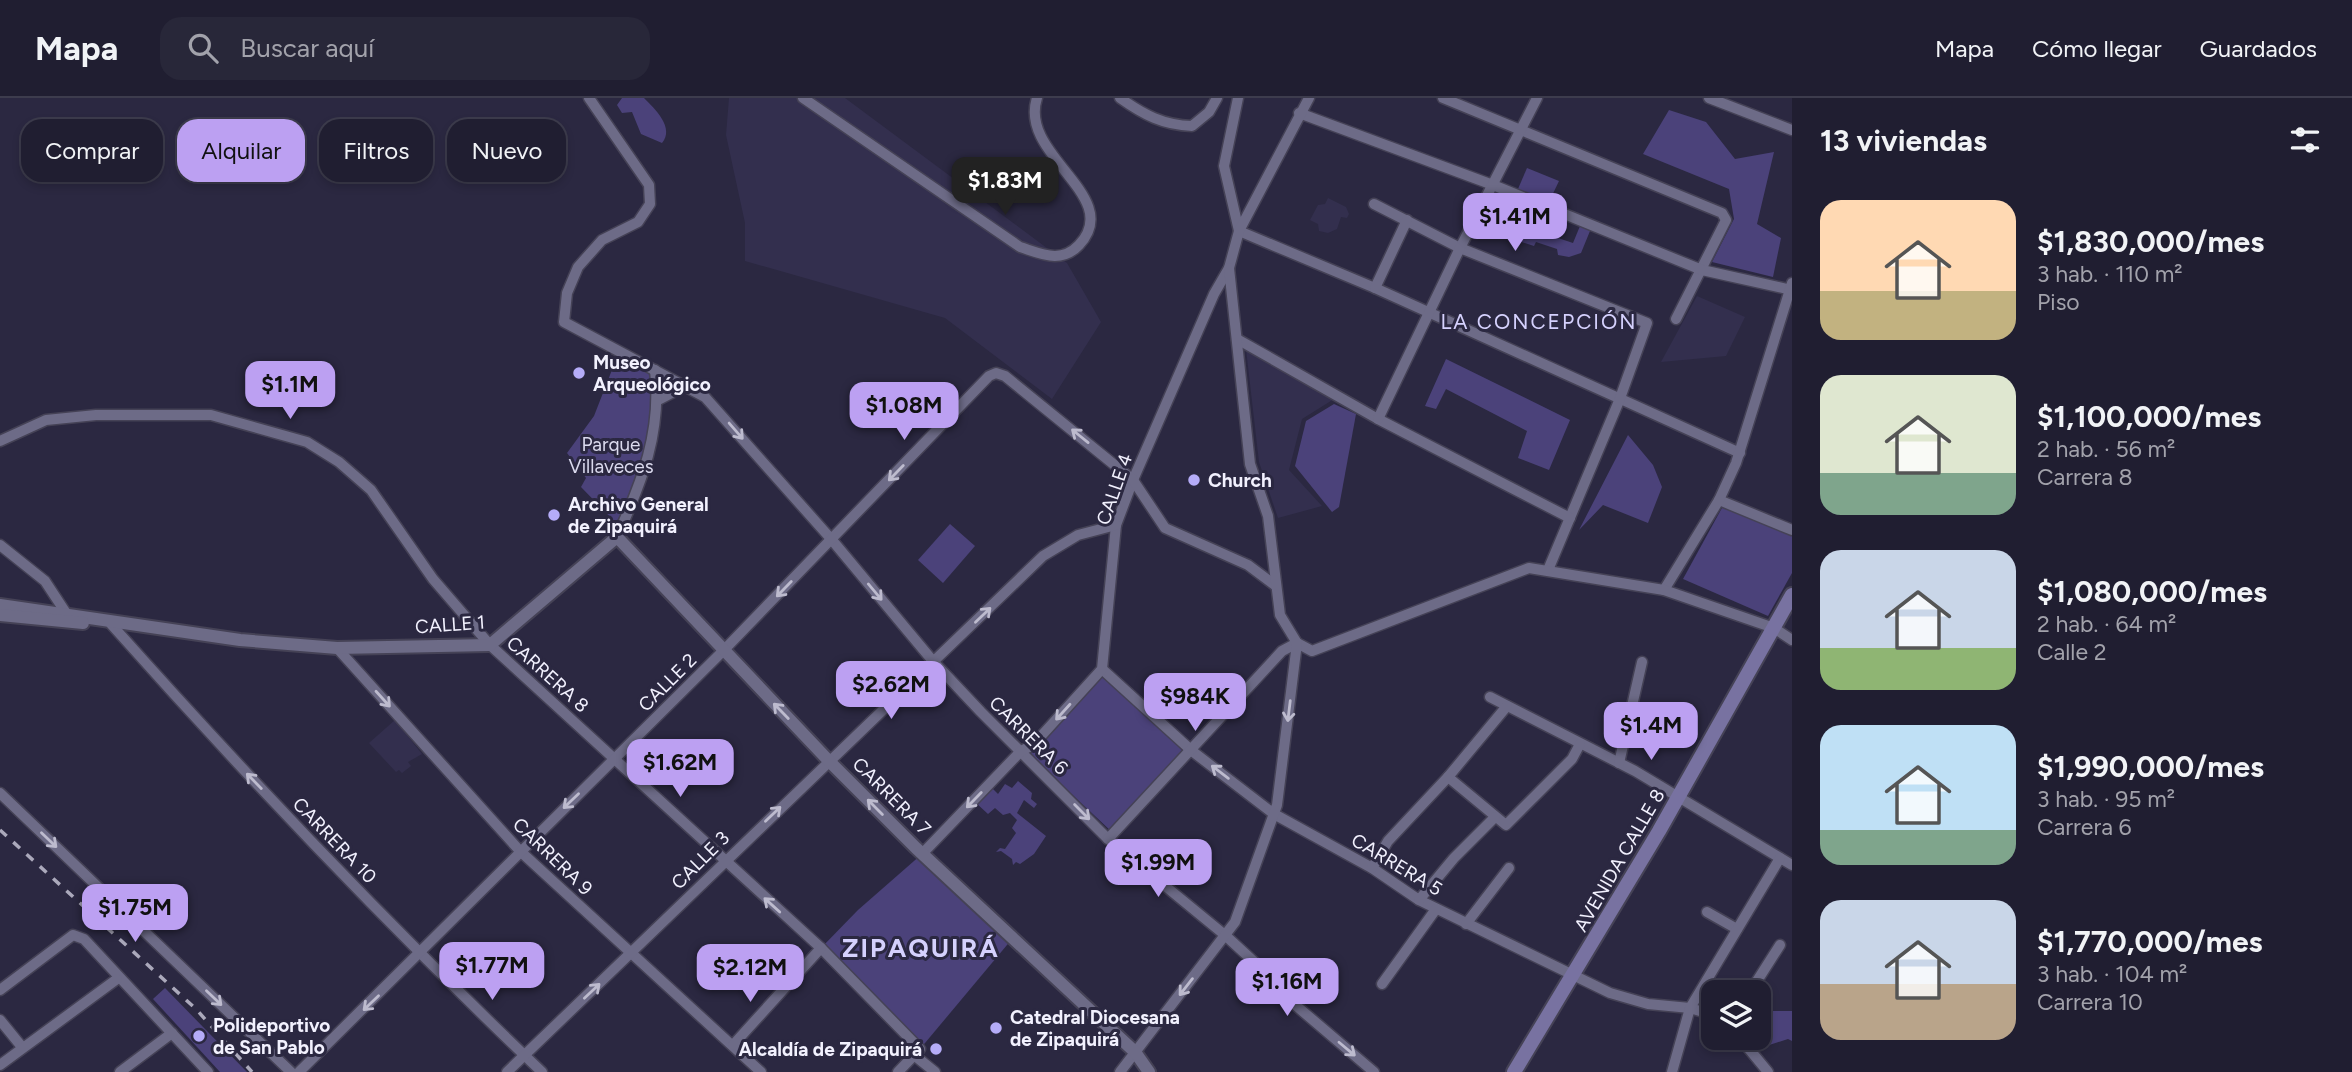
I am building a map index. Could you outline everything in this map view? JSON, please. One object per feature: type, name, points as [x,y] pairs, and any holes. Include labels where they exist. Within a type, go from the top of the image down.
[{"type":"main road","name":"AVENIDA CALLE 8","points":[[1514,1072],[1574,976],[1792,595]]},
{"type":"street","name":"CARRERA 6","points":[[589,98],[643,174],[649,185],[650,204],[638,222],[603,240],[578,267],[567,293],[564,322],[705,397],[832,540],[932,660],[1108,839],[1226,936],[1263,970],[1273,986],[1374,1072]]},
{"type":"street","points":[[803,98],[1020,247],[1052,258],[1070,254],[1085,239],[1092,221],[1088,203],[1046,148],[1036,127],[1034,107],[1037,98]]},
{"type":"street","points":[[1120,98],[1145,116],[1169,125],[1192,126],[1209,112],[1217,98]]},
{"type":"street","points":[[1238,98],[1224,166],[1239,232],[1375,288],[1619,401],[1740,453]]},
{"type":"street","name":"CALLE 4","points":[[1102,669],[1116,525],[1214,294],[1229,268],[1239,232],[1309,98]]},
{"type":"street","points":[[1443,98],[1724,216],[1726,220],[1676,319]]},
{"type":"street","points":[[1378,419],[1460,248],[1537,98]]},
{"type":"street","points":[[1709,98],[1792,130]]},
{"type":"street","points":[[1299,113],[1493,185],[1702,271],[1792,287],[1740,453],[1719,500],[1664,590]]},
{"type":"street","points":[[1374,204],[1460,248],[1647,323],[1619,401],[1548,570]]},
{"type":"street","points":[[1375,288],[1407,220]]},
{"type":"street","points":[[1229,268],[1250,464],[1268,516],[1280,615],[1297,643],[1312,651],[1529,568],[1664,590],[1774,628],[1792,640]]},
{"type":"street","points":[[1237,339],[1378,419],[1570,518]]},
{"type":"street","name":"CALLE 1","points":[[0,606],[66,613],[108,623],[240,640],[337,648],[490,645],[617,537],[645,476],[658,400],[655,370]]},
{"type":"street","name":"CALLE 2","points":[[299,1072],[723,651],[989,376],[996,373],[1005,376],[1133,480]]},
{"type":"street","points":[[658,400],[685,386]]},
{"type":"street","name":"CARRERA 8","points":[[0,441],[46,421],[96,415],[211,415],[307,442],[338,461],[371,490],[433,579],[490,645],[821,948],[935,1072]]},
{"type":"street","points":[[1133,480],[1166,528],[1248,565],[1276,586]]},
{"type":"street","points":[[1719,500],[1792,530]]},
{"type":"street","name":"CALLE 3","points":[[507,1072],[631,954],[723,861],[1043,556],[1079,535],[1116,525]]},
{"type":"street","name":"CARRERA 7","points":[[617,537],[828,761],[922,854],[1135,1052],[1149,1072]]},
{"type":"street","points":[[0,545],[45,581],[66,613]]},
{"type":"street","name":"CALLE 1","points":[[0,615],[64,623],[108,623]]},
{"type":"street","name":"CARRERA 10","points":[[108,623],[419,955],[542,1072]]},
{"type":"street","points":[[1108,839],[1282,651],[1297,643]]},
{"type":"street","points":[[1120,1072],[1235,922],[1274,814],[1297,643]]},
{"type":"street","name":"CARRERA 9","points":[[337,648],[520,850],[761,1072]]},
{"type":"street","points":[[1619,763],[1642,662]]},
{"type":"street","points":[[922,854],[1021,751],[1033,745],[1102,669]]},
{"type":"street","name":"CARRERA 5","points":[[1102,669],[1192,751],[1274,814],[1372,868],[1419,900],[1610,993],[1648,1004],[1690,1007],[1701,1011]]},
{"type":"street","points":[[1490,697],[1619,763],[1792,865]]},
{"type":"street","points":[[1372,868],[1388,841],[1448,777],[1507,706]]},
{"type":"street","points":[[1448,777],[1506,825],[1572,758],[1580,744]]},
{"type":"street","points":[[0,793],[291,1072]]},
{"type":"street","points":[[1419,900],[1454,858],[1494,817]]},
{"type":"street","points":[[1672,1072],[1690,1007],[1780,858]]},
{"type":"street","points":[[1466,924],[1509,868]]},
{"type":"street","points":[[1382,984],[1436,909]]},
{"type":"street","points":[[1707,912],[1737,929]]},
{"type":"street","points":[[0,990],[73,935],[84,939],[117,979],[208,1072]]},
{"type":"street","points":[[1758,980],[1780,945]]},
{"type":"street","points":[[733,1045],[821,948]]},
{"type":"street","points":[[0,1065],[117,979]]},
{"type":"street","points":[[0,1020],[22,1047]]},
{"type":"street","points":[[120,1072],[172,1033]]},
{"type":"street","points":[[1750,1050],[1768,1072]]},
{"type":"street","points":[[898,1072],[917,1052]]},
{"type":"shaded area","points":[[729,98],[845,98],[1067,263],[1101,322],[1052,399],[945,318],[745,261],[745,223],[726,135]]},
{"type":"shaded area","points":[[1328,198],[1346,207],[1349,214],[1347,218],[1341,217],[1337,229],[1328,233],[1319,231],[1318,224],[1310,220],[1318,205],[1325,204]]},
{"type":"shaded area","points":[[1697,296],[1745,317],[1726,356],[1661,362]]},
{"type":"shaded area","points":[[1246,349],[1334,399],[1302,419],[1289,470],[1322,506],[1278,518],[1259,462]]},
{"type":"shaded area","points":[[395,720],[422,754],[408,762],[411,766],[402,773],[399,770],[396,772],[369,743]]},
{"type":"green space","points":[[622,98],[644,98],[653,108],[665,125],[662,143],[641,134],[632,112],[622,113],[617,105]]},
{"type":"green space","points":[[1669,110],[1706,122],[1735,159],[1774,152],[1757,224],[1781,238],[1773,277],[1712,262],[1734,219],[1729,189],[1643,154]]},
{"type":"green space","points":[[1527,168],[1559,181],[1548,204],[1518,189]]},
{"type":"green space","points":[[1518,205],[1536,211],[1528,228],[1573,243],[1580,226],[1590,231],[1581,253],[1569,257],[1558,255],[1557,249],[1536,242],[1534,246],[1503,236],[1510,213]]},
{"type":"green space","name":"Parque Villaveces","points":[[617,357],[650,374],[653,412],[651,432],[640,470],[616,523],[581,487],[586,478],[567,453],[594,416]]},
{"type":"green space","points":[[1446,359],[1570,420],[1549,470],[1518,458],[1527,431],[1446,389],[1436,409],[1425,406]]},
{"type":"green space","points":[[1334,404],[1356,414],[1339,507],[1332,512],[1295,466],[1306,421]]},
{"type":"green space","points":[[1628,435],[1653,465],[1662,487],[1648,523],[1603,505],[1579,530]]},
{"type":"green space","points":[[1723,506],[1792,536],[1792,573],[1768,616],[1683,579]]},
{"type":"green space","points":[[950,524],[975,546],[943,583],[918,560]]},
{"type":"green space","points":[[1103,673],[1188,753],[1113,833],[1028,753]]},
{"type":"green space","points":[[1018,781],[1032,793],[1031,799],[1037,804],[1034,808],[1024,800],[1017,813],[1046,836],[1034,854],[1020,864],[1016,862],[1013,865],[1012,859],[1001,851],[996,852],[1000,848],[1005,849],[1016,833],[1012,828],[1017,820],[1010,813],[1003,815],[995,808],[988,814],[975,802],[990,786],[998,794],[1005,784],[1012,788]]},
{"type":"green space","points":[[922,854],[1012,939],[920,1049],[821,948],[858,910]]},
{"type":"green space","name":"Polideportivo de San Pablo","points":[[165,988],[247,1072],[220,1072],[153,999]]},
{"type":"green space","points":[[1792,1011],[1792,1041],[1788,1039],[1771,1044],[1771,1012]]},
{"type":"railway","points":[[0,830],[196,1009],[252,1072]]},
{"type":"place","name":"Museo Arqueológico","points":[[579,373]]},
{"type":"place","name":"Church","points":[[1194,480]]},
{"type":"place","name":"Archivo General de Zipaquirá","points":[[554,515]]},
{"type":"place","name":"Catedral Diocesana de Zipaquirá","points":[[996,1028]]},
{"type":"place","name":"Polideportivo de San Pablo","points":[[199,1036]]},
{"type":"place","name":"Alcaldía de Zipaquirá","points":[[936,1049]]},
{"type":"district","name":"LA CONCEPCIÓN","points":[[1539,322]]},
{"type":"district","name":"ZIPAQUIRÁ","points":[[921,948]]}]
